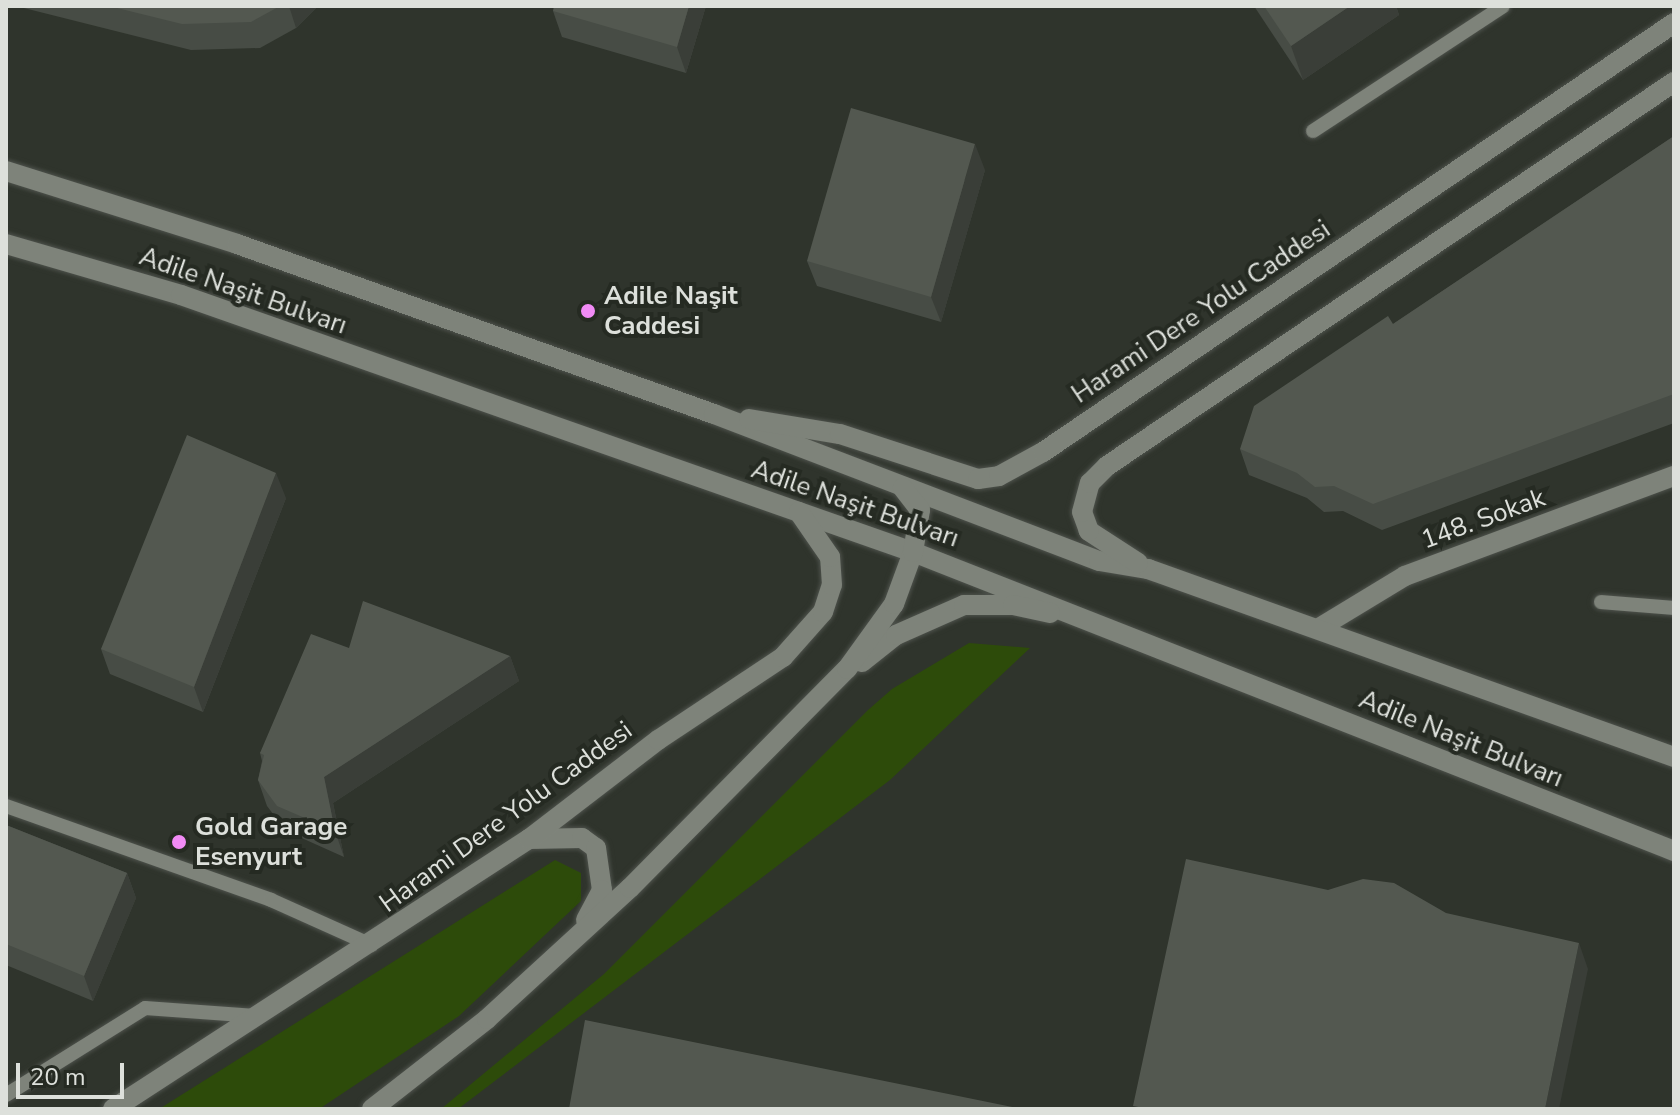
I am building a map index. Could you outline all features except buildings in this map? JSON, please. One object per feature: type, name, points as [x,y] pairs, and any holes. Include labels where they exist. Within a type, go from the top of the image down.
[{"type":"main road","name":"Harami Dere Yolu Caddesi","points":[[714,414],[840,434],[978,479],[999,476],[1043,452],[1674,23]]},
{"type":"main road","points":[[1148,569],[1089,531],[1082,512],[1084,496],[1107,466],[1674,82]]},
{"type":"main road","name":"Adile Naşit Bulvarı","points":[[6,171],[237,244],[714,414],[1099,561],[1148,569],[1674,757]]},
{"type":"main road","name":"Adile Naşit Bulvarı","points":[[6,244],[181,295],[913,552],[1122,630],[1674,851]]},
{"type":"main road","name":"148. Sokak","points":[[1319,628],[1405,576],[1674,476]]},
{"type":"main road","points":[[372,1109],[487,1019],[630,888],[833,683],[894,604],[913,552],[920,510],[900,485]]},
{"type":"main road","name":"Harami Dere Yolu Caddesi","points":[[113,1109],[371,945],[529,839],[658,740],[783,657],[823,612],[832,585],[830,557],[799,512]]},
{"type":"main road","points":[[833,683],[896,635],[964,605],[1013,605],[1122,630]]},
{"type":"main road","points":[[529,839],[582,838],[596,848],[602,890],[581,930]]},
{"type":"lane","points":[[1313,131],[1503,6]]},
{"type":"lane","points":[[1601,602],[1674,608]]},
{"type":"lane","points":[[6,806],[271,900],[371,945]]},
{"type":"lane","points":[[6,1095],[145,1008],[260,1017]]},
{"type":"green space","points":[[969,643],[1030,648],[890,780],[458,1109],[441,1109],[604,974],[868,710],[892,689]]},
{"type":"green space","points":[[555,860],[581,873],[581,901],[459,1016],[319,1109],[159,1109]]},
{"type":"place","name":"Adile Naşit Caddesi","points":[[588,311]]},
{"type":"place","name":"Gold Garage Esenyurt","points":[[179,842]]}]
